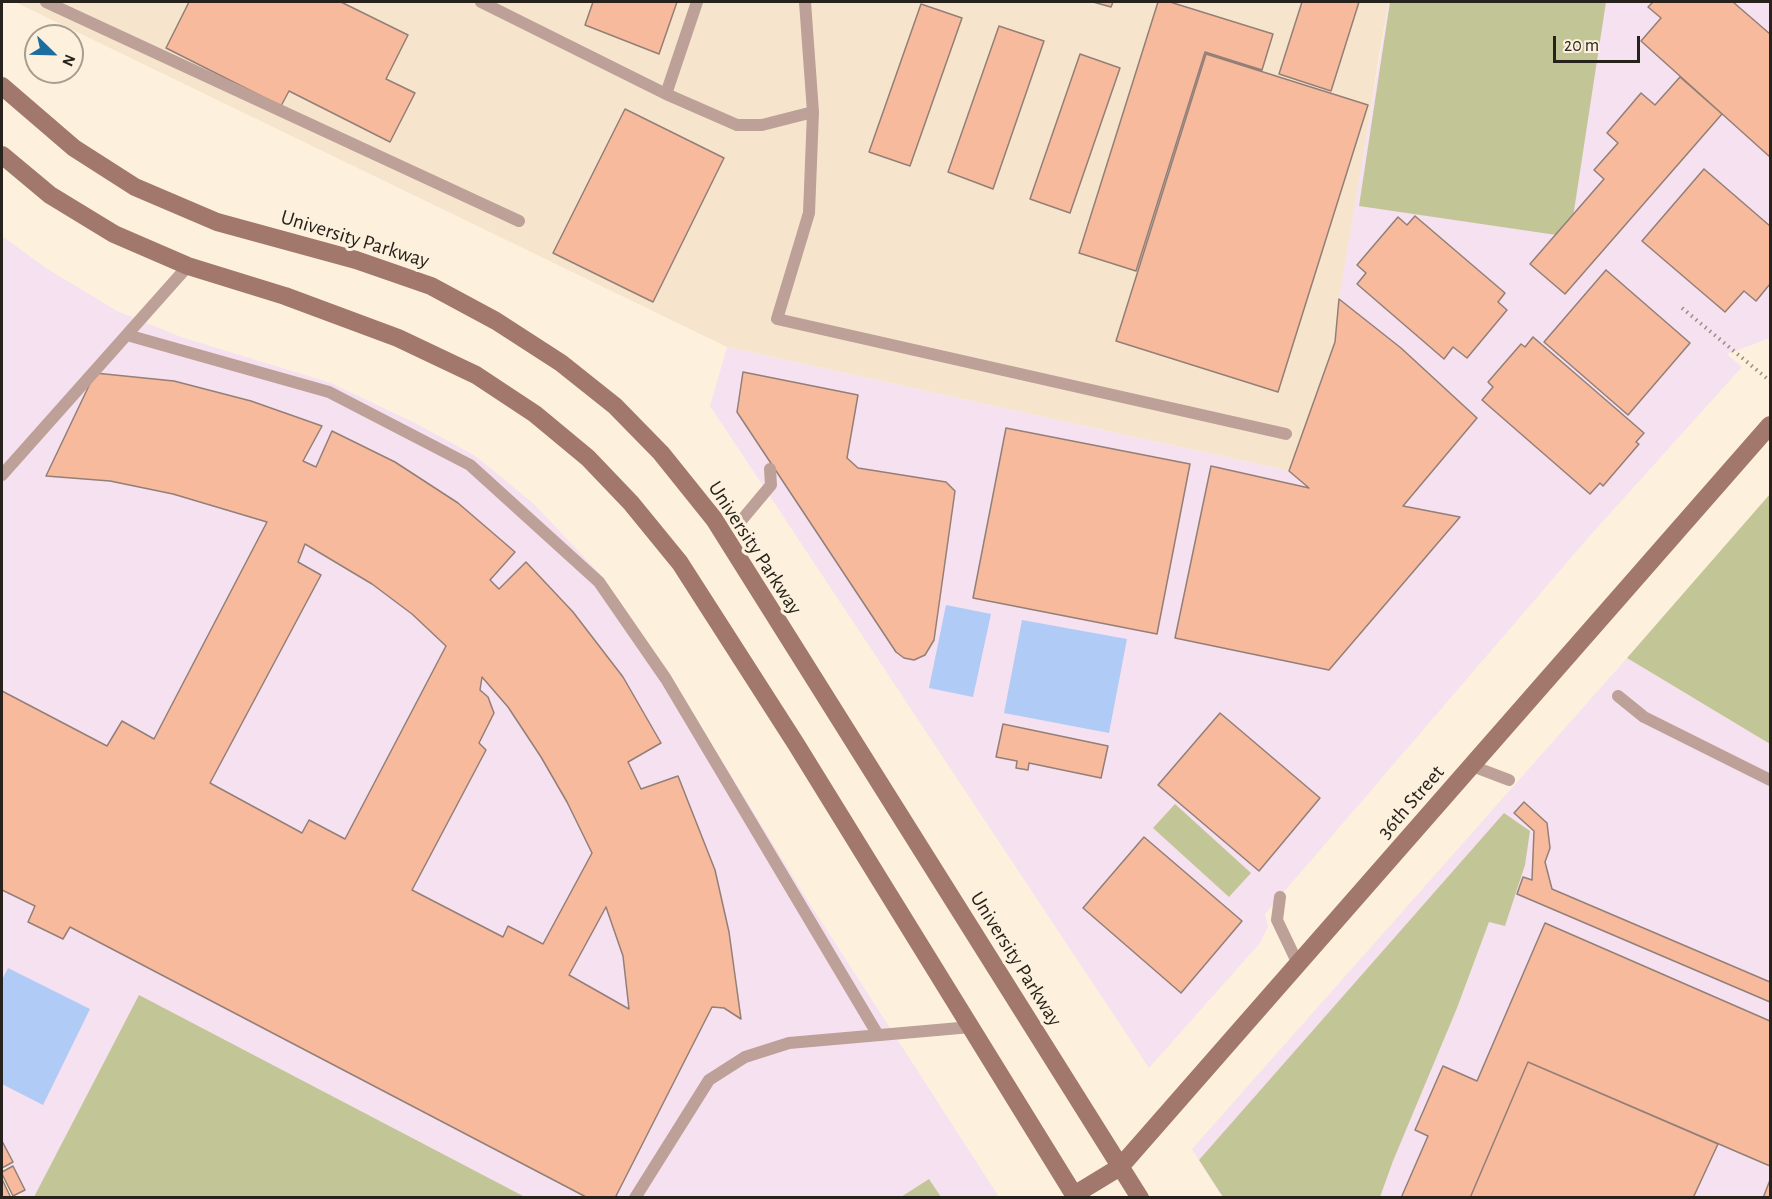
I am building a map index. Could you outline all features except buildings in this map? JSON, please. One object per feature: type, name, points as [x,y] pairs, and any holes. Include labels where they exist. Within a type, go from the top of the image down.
[{"type":"main road","name":"University Parkway","points":[[2,86],[74,148],[135,188],[217,222],[356,260],[431,286],[496,321],[561,363],[615,406],[661,453],[714,519],[1140,1197]]},
{"type":"main road","points":[[2,155],[50,195],[114,234],[188,266],[285,296],[398,338],[476,375],[535,414],[588,458],[631,503],[680,563],[796,744],[1075,1196]]},
{"type":"main road","name":"36th Street","points":[[1075,1196],[1120,1167],[1770,425]]},
{"type":"lane","points":[[46,2],[519,221]]},
{"type":"lane","points":[[481,2],[666,94],[737,125],[762,125],[813,112]]},
{"type":"lane","points":[[666,94],[697,2]]},
{"type":"lane","points":[[805,2],[813,112],[809,213],[777,319],[1286,434]]},
{"type":"lane","points":[[2,475],[188,266]]},
{"type":"lane","points":[[128,336],[329,392],[470,465],[599,582],[666,679],[878,1035]]},
{"type":"lane","points":[[740,522],[771,485],[770,469]]},
{"type":"lane","points":[[1618,696],[1644,717],[1770,780]]},
{"type":"lane","points":[[1472,766],[1509,780]]},
{"type":"lane","points":[[1280,897],[1276,920],[1298,964]]},
{"type":"lane","points":[[635,1197],[709,1080],[745,1057],[789,1042],[971,1027]]},
{"type":"path","points":[[1682,308],[1770,381]]},
{"type":"shaded area","points":[[15,2],[1389,2],[1335,342],[1289,471],[727,347],[84,35],[84,24],[60,24]]},
{"type":"shaded area","points":[[1389,2],[1770,2],[1770,338],[1727,354],[1742,367],[1587,539],[1265,914],[1268,927],[1260,943],[1149,1068],[710,406],[727,347],[1289,471],[1335,342],[1339,299]]},
{"type":"shaded area","points":[[2,236],[46,268],[117,311],[181,337],[331,383],[415,423],[474,455],[534,504],[600,574],[670,676],[808,901],[999,1197],[23,1197],[2,1159]]},
{"type":"shaded area","points":[[1627,658],[1770,744],[1770,1197],[1222,1197],[1192,1149]]},
{"type":"green space","points":[[1390,2],[1606,2],[1570,237],[1359,206]]},
{"type":"green space","points":[[1770,494],[1770,744],[1627,658]]},
{"type":"green space","points":[[1175,804],[1251,873],[1229,897],[1153,828]]},
{"type":"green space","points":[[1504,813],[1530,831],[1525,865],[1505,926],[1489,922],[1457,1008],[1380,1197],[1223,1197],[1199,1160]]},
{"type":"green space","points":[[139,995],[525,1197],[34,1197]]},
{"type":"green space","points":[[929,1179],[941,1197],[901,1197]]},
{"type":"water","points":[[946,605],[991,614],[973,697],[929,688]]},
{"type":"water","points":[[1022,620],[1127,639],[1109,733],[1004,713]]},
{"type":"water","points":[[8,968],[90,1009],[43,1105],[2,1084],[2,980]]}]
